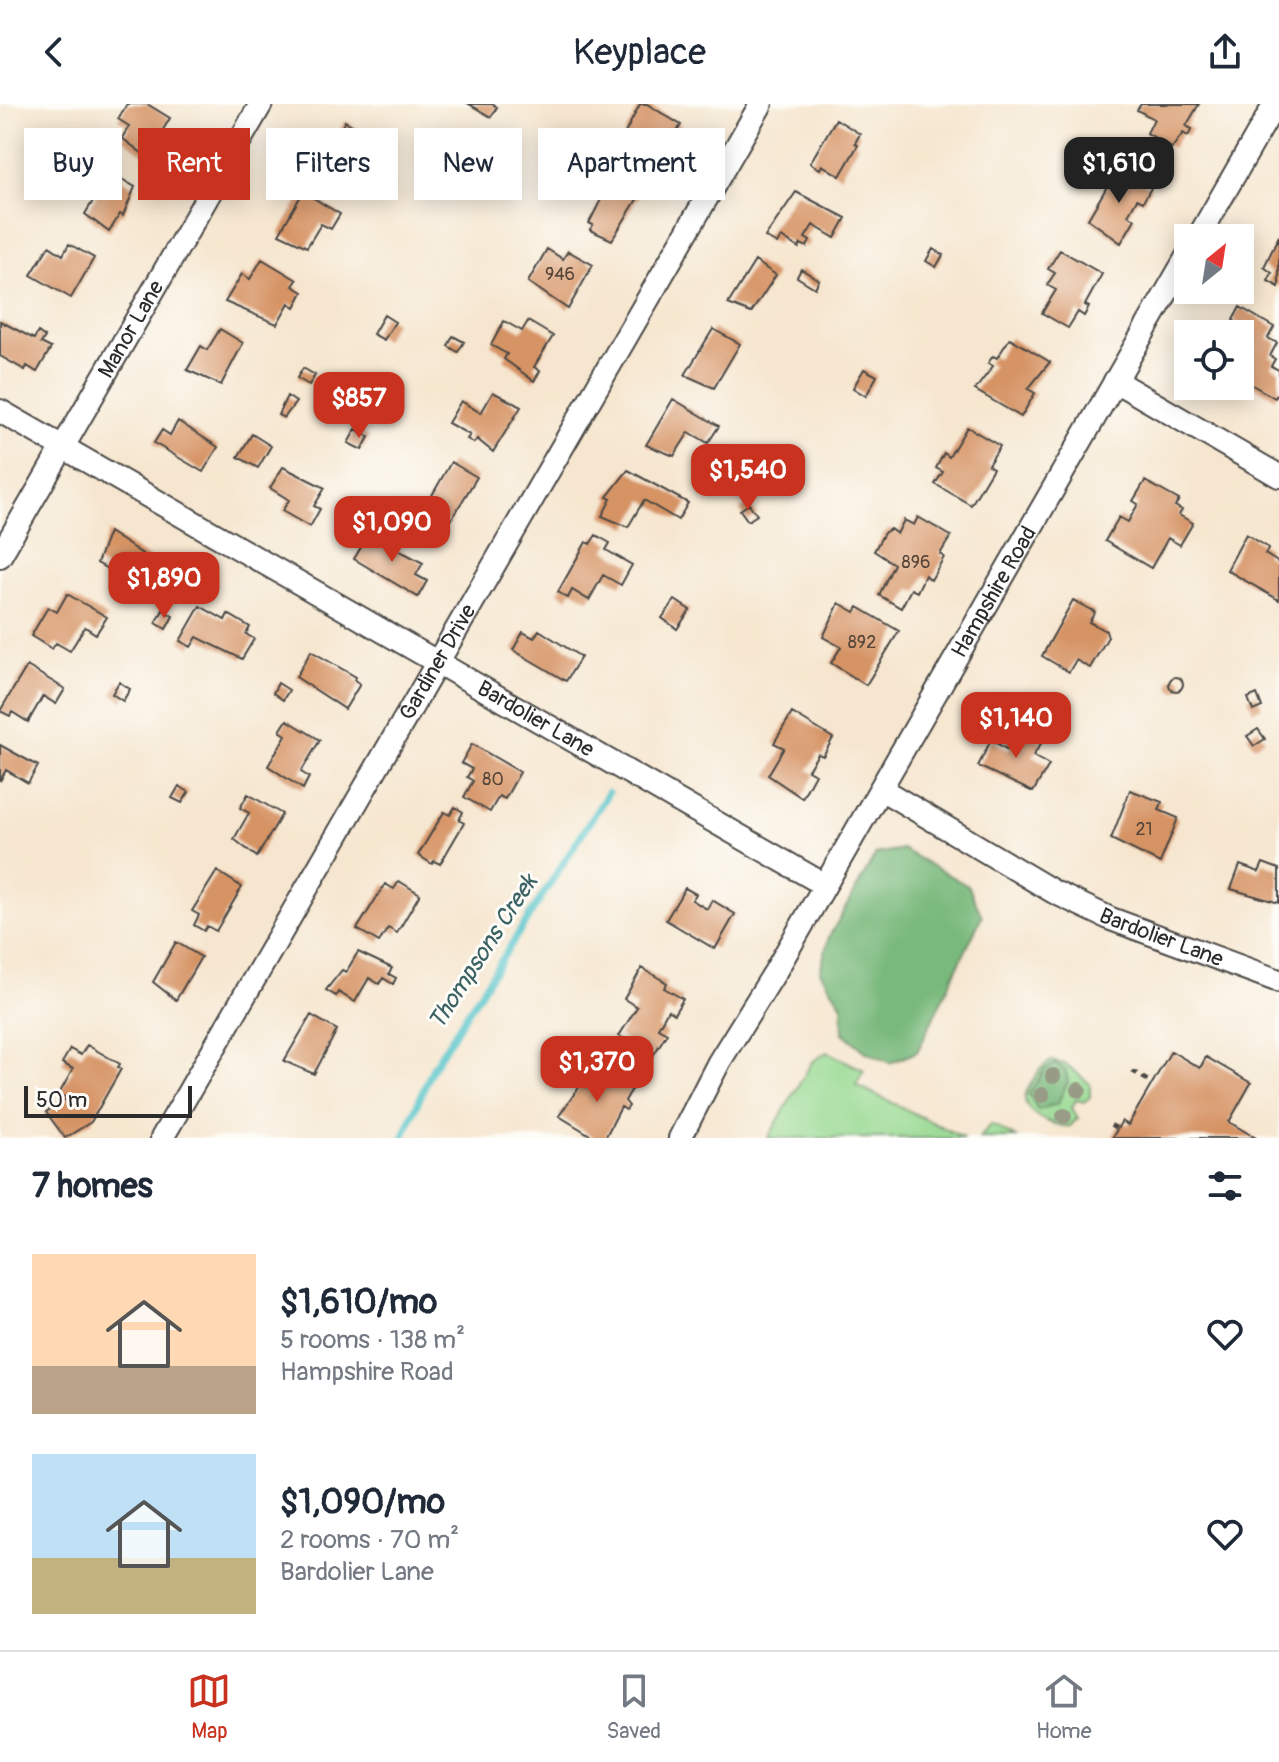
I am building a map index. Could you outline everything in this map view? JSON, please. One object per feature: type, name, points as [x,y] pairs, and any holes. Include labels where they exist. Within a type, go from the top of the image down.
[{"type":"street","name":"Manor Lane","points":[[0,556],[261,104]]},
{"type":"street","name":"Gardiner Drive","points":[[162,1138],[761,104]]},
{"type":"street","points":[[1206,224],[1275,104]]},
{"type":"street","name":"Hampshire Road","points":[[680,1138],[719,1062],[881,789],[1174,279]]},
{"type":"street","points":[[1115,381],[1279,476]]},
{"type":"street","name":"Bardolier Lane","points":[[0,411],[823,884]]},
{"type":"street","name":"Bardolier Lane","points":[[881,789],[1054,892],[1111,919],[1279,981]]},
{"type":"path","points":[[1132,1071],[1152,1083]]},
{"type":"path","points":[[1111,1125],[1118,1129]]},
{"type":"green space","points":[[902,849],[968,886],[982,916],[917,1052],[890,1063],[866,1052],[843,1033],[842,1005],[820,971],[829,937],[876,854]]},
{"type":"green space","points":[[827,1052],[864,1070],[856,1085],[964,1138],[768,1138],[812,1062]]},
{"type":"green space","points":[[1052,1061],[1067,1065],[1090,1084],[1090,1097],[1084,1102],[1076,1100],[1072,1108],[1078,1118],[1070,1126],[1042,1119],[1026,1103],[1030,1085],[1041,1068]]},
{"type":"green space","points":[[1056,1064],[1066,1071],[1068,1082],[1057,1104],[1038,1110],[1029,1094],[1045,1069]]},
{"type":"green space","points":[[991,1124],[1016,1138],[979,1138]]},
{"type":"building","points":[[127,104],[147,104],[170,118],[164,128],[138,128],[138,150],[122,138],[129,126],[118,119]]},
{"type":"building","points":[[469,104],[492,104],[497,107],[491,117]]},
{"type":"building","points":[[640,104],[647,104],[681,125],[679,128],[628,128]]},
{"type":"building","points":[[1141,104],[1199,104],[1186,126],[1192,129],[1188,136],[1183,133],[1172,148],[1147,133],[1154,119],[1137,110]]},
{"type":"building","points":[[836,119],[860,134],[855,143],[858,145],[840,176],[822,165],[820,169],[810,163]]},
{"type":"building","points":[[345,121],[357,128],[341,128]]},
{"type":"building","points":[[1118,168],[1151,188],[1143,202],[1137,199],[1128,215],[1135,219],[1121,243],[1088,219]]},
{"type":"building","points":[[122,179],[135,187],[123,216],[120,214],[109,232],[85,214],[94,200],[122,200]]},
{"type":"building","points":[[796,192],[846,218],[835,238],[813,225],[805,238],[810,241],[807,247],[801,244],[799,248],[781,237],[777,244],[765,237]]},
{"type":"building","points":[[298,200],[316,200],[340,214],[331,229],[321,224],[307,247],[279,234]]},
{"type":"building","points":[[601,200],[637,200],[612,240],[590,230],[593,225],[589,223]]},
{"type":"building","points":[[1279,236],[1279,287],[1268,281],[1272,273],[1264,267]]},
{"type":"building","points":[[69,244],[94,258],[71,298],[31,275],[49,246],[63,255]]},
{"type":"building","points":[[547,249],[563,259],[568,251],[593,265],[568,309],[528,282]]},
{"type":"building","points":[[933,249],[943,255],[936,267],[926,261]]},
{"type":"building","points":[[1060,250],[1102,274],[1085,305],[1089,307],[1084,316],[1078,312],[1068,328],[1042,313],[1056,290],[1047,285],[1055,273],[1048,269]]},
{"type":"building","points":[[262,259],[297,280],[293,286],[303,292],[295,307],[289,303],[277,324],[225,302],[242,274],[250,279]]},
{"type":"building","points":[[755,261],[776,275],[751,313],[728,304]]},
{"type":"building","points":[[801,269],[819,280],[815,288],[797,277]]},
{"type":"building","points":[[1240,307],[1274,327],[1268,338],[1277,343],[1270,356],[1275,359],[1271,366],[1279,370],[1279,391],[1275,398],[1254,386],[1254,320],[1233,320]]},
{"type":"building","points":[[384,315],[395,322],[384,340],[373,334]]},
{"type":"building","points":[[0,321],[34,339],[38,332],[45,337],[41,343],[51,348],[37,372],[27,366],[25,370],[0,356]]},
{"type":"building","points":[[504,321],[522,331],[528,321],[553,336],[534,367],[540,371],[534,381],[504,359],[507,354],[491,345]]},
{"type":"building","points":[[220,329],[243,343],[221,385],[187,370],[201,346],[207,350]]},
{"type":"building","points":[[713,329],[740,344],[714,388],[685,375]]},
{"type":"building","points":[[453,336],[464,342],[458,352],[448,346]]},
{"type":"building","points":[[1010,338],[1050,362],[1028,389],[1035,393],[1021,417],[975,390],[993,366],[988,363],[993,356],[997,358]]},
{"type":"building","points":[[303,368],[315,375],[309,385],[297,378]]},
{"type":"building","points":[[864,369],[877,376],[866,396],[853,388]]},
{"type":"building","points":[[493,392],[521,407],[493,452],[477,439],[474,443],[467,439],[470,435],[448,423],[461,401],[481,413]]},
{"type":"building","points":[[287,396],[296,402],[284,418],[278,415]]},
{"type":"building","points":[[673,399],[719,426],[708,443],[689,432],[674,456],[646,445]]},
{"type":"building","points":[[178,421],[218,447],[203,472],[154,443],[162,430],[170,435]]},
{"type":"building","points":[[967,427],[1000,446],[988,465],[993,468],[971,505],[935,484],[943,472],[936,468],[944,453],[949,457]]},
{"type":"building","points":[[356,429],[369,437],[362,450],[348,443]]},
{"type":"building","points":[[252,434],[271,446],[258,468],[238,457]]},
{"type":"building","points":[[451,462],[477,477],[449,523],[427,504]]},
{"type":"building","points":[[283,467],[325,488],[314,506],[320,509],[310,527],[282,511],[289,500],[270,488]]},
{"type":"building","points":[[628,470],[688,503],[678,520],[644,500],[628,527],[602,516],[611,499],[607,497]]},
{"type":"building","points":[[1145,481],[1179,500],[1175,506],[1182,510],[1179,515],[1193,523],[1180,545],[1168,538],[1151,568],[1105,541],[1119,517],[1128,522],[1138,504],[1133,501]]},
{"type":"building","points":[[749,504],[757,515],[748,521],[740,510]]},
{"type":"building","points":[[918,517],[951,536],[940,554],[944,557],[931,580],[925,575],[917,592],[911,589],[901,608],[879,595],[894,564],[874,551],[884,533],[890,529],[897,534],[904,520],[914,525]]},
{"type":"building","points":[[109,532],[153,561],[138,586],[97,563]]},
{"type":"building","points":[[369,534],[423,563],[416,575],[427,581],[418,597],[354,559]]},
{"type":"building","points":[[1246,534],[1269,548],[1265,554],[1279,563],[1279,600],[1227,570]]},
{"type":"building","points":[[596,535],[610,543],[606,550],[632,565],[621,585],[603,575],[589,600],[572,590],[568,598],[558,592],[586,542],[590,544]]},
{"type":"building","points":[[67,594],[107,617],[96,634],[85,627],[70,651],[56,643],[52,649],[31,636],[48,607],[57,612]]},
{"type":"building","points":[[675,600],[690,610],[677,629],[662,618]]},
{"type":"building","points":[[1073,600],[1095,612],[1089,622],[1106,631],[1108,637],[1090,668],[1076,660],[1069,672],[1042,656]]},
{"type":"building","points":[[839,603],[855,612],[858,607],[899,631],[866,685],[831,663],[841,647],[823,637]]},
{"type":"building","points":[[200,606],[225,620],[228,614],[250,627],[246,634],[254,639],[242,659],[197,637],[191,647],[180,641]]},
{"type":"building","points":[[163,610],[173,616],[166,629],[156,623]]},
{"type":"building","points":[[539,630],[581,657],[566,681],[513,650],[523,632],[534,638]]},
{"type":"building","points":[[311,651],[356,677],[354,680],[360,684],[345,709],[296,677]]},
{"type":"building","points":[[27,666],[65,689],[56,704],[43,696],[28,722],[12,712],[10,716],[0,711]]},
{"type":"building","points":[[1176,677],[1183,684],[1176,691],[1169,684]]},
{"type":"building","points":[[119,682],[130,689],[123,701],[112,694]]},
{"type":"building","points":[[278,683],[289,690],[283,700],[273,693]]},
{"type":"building","points":[[1257,694],[1262,707],[1253,711],[1248,698]]},
{"type":"building","points":[[792,713],[833,738],[823,756],[818,754],[808,770],[815,774],[802,798],[768,775],[784,748],[774,743]]},
{"type":"building","points":[[287,720],[320,740],[301,772],[309,777],[303,789],[268,766],[286,735],[280,731]]},
{"type":"building","points":[[1016,728],[1042,742],[1033,756],[1049,765],[1033,792],[978,766],[991,740],[1008,750],[1011,744],[1004,740],[1010,730]]},
{"type":"building","points":[[1258,729],[1265,739],[1254,746],[1247,736]]},
{"type":"building","points":[[472,744],[520,772],[505,799],[499,796],[490,812],[464,797],[473,781],[467,777],[472,769],[461,763]]},
{"type":"building","points":[[0,745],[38,766],[28,783],[6,770],[0,781]]},
{"type":"building","points":[[179,786],[189,792],[182,803],[172,798]]},
{"type":"building","points":[[1130,790],[1162,802],[1159,810],[1178,818],[1160,863],[1111,839]]},
{"type":"building","points":[[248,794],[282,814],[257,857],[234,839],[249,813],[240,808]]},
{"type":"building","points":[[455,807],[463,812],[459,820],[464,823],[440,864],[434,861],[432,864],[418,855],[444,812],[450,815]]},
{"type":"building","points":[[1263,863],[1279,869],[1279,903],[1231,889],[1240,865],[1259,872]]},
{"type":"building","points":[[217,871],[242,887],[216,931],[207,926],[204,931],[194,925],[199,915],[192,911]]},
{"type":"building","points":[[399,881],[420,894],[397,933],[388,928],[379,942],[357,929],[385,884],[394,889]]},
{"type":"building","points":[[685,888],[696,894],[692,900],[707,909],[712,900],[735,914],[715,949],[666,920]]},
{"type":"building","points":[[176,942],[201,957],[176,1000],[153,982]]},
{"type":"building","points":[[358,952],[392,968],[389,974],[396,978],[393,984],[383,978],[379,984],[369,978],[355,1002],[338,992],[336,996],[326,990],[342,970],[346,972]]},
{"type":"building","points":[[642,968],[667,983],[664,988],[683,999],[674,1014],[668,1010],[658,1028],[667,1033],[653,1056],[619,1036],[637,1007],[624,999]]},
{"type":"building","points":[[311,1015],[337,1030],[314,1074],[284,1061]]},
{"type":"building","points":[[87,1045],[120,1064],[118,1067],[121,1069],[91,1122],[65,1138],[46,1112],[67,1098],[59,1094],[73,1069],[62,1063],[70,1049],[81,1055]]},
{"type":"building","points":[[1171,1051],[1200,1068],[1206,1057],[1251,1083],[1229,1122],[1256,1138],[1112,1138],[1122,1121],[1128,1125]]},
{"type":"building","points":[[600,1068],[633,1087],[625,1101],[629,1106],[626,1110],[621,1107],[605,1138],[595,1138],[559,1116],[581,1084],[588,1088]]},
{"type":"waterway","name":"Thompsons Creek","points":[[403,1138],[433,1067],[608,793]]}]
